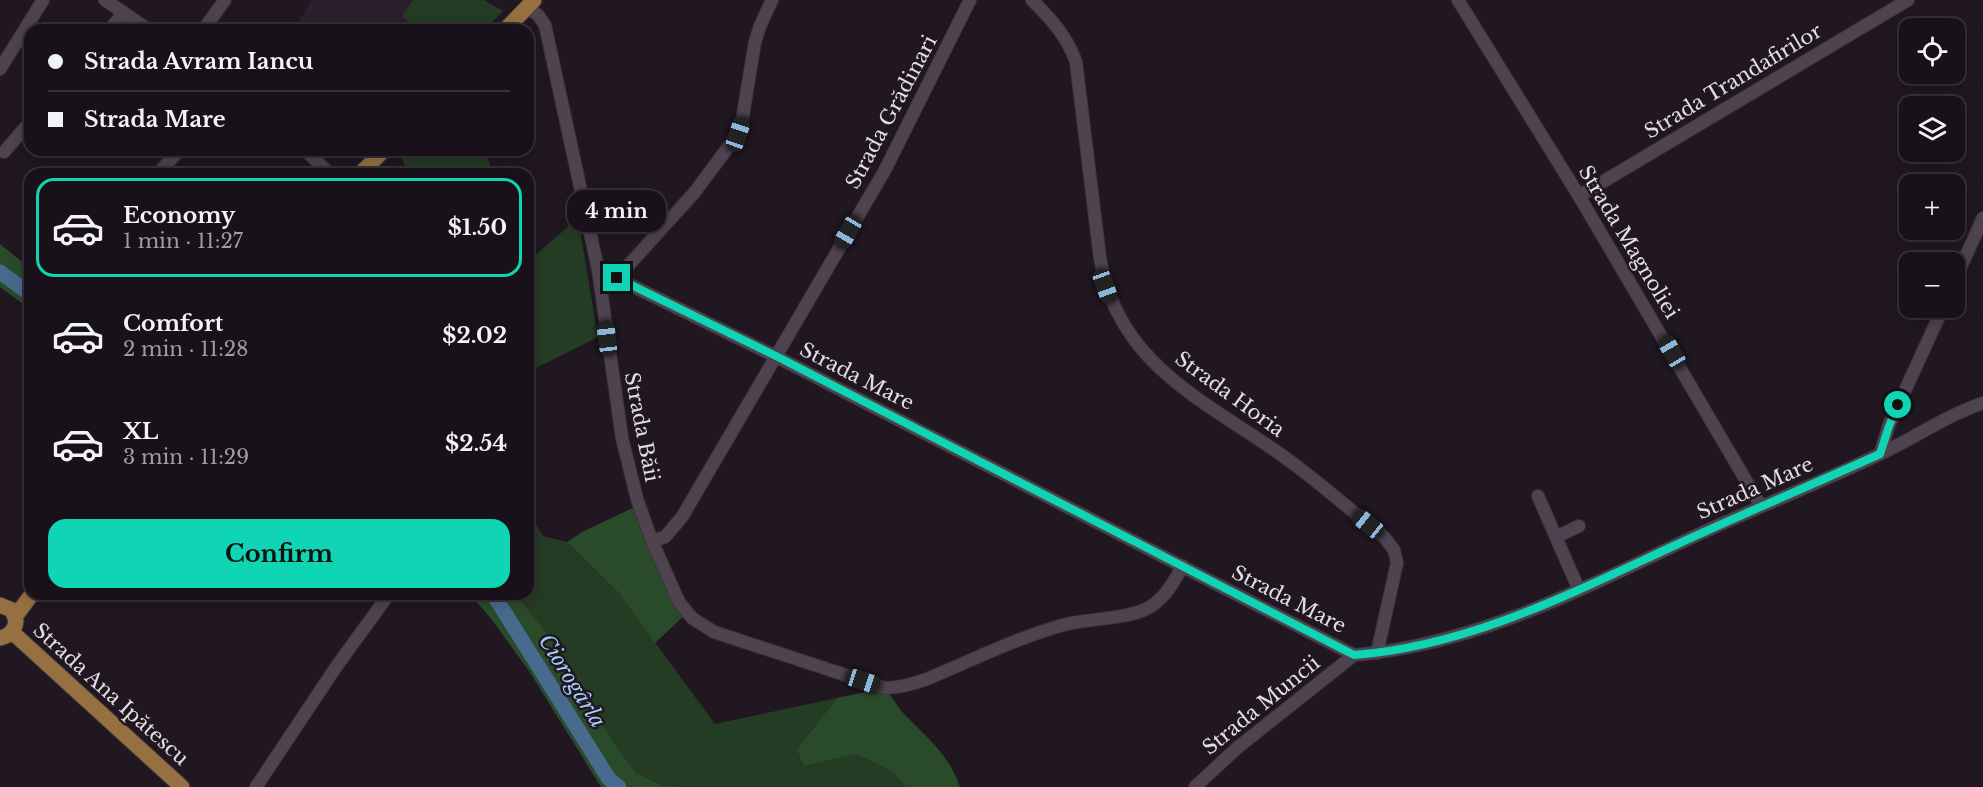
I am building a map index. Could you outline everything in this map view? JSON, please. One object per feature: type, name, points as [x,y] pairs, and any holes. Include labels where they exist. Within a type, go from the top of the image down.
[{"type":"main road","points":[[513,0],[530,4]]},
{"type":"main road","points":[[511,24],[530,4]]},
{"type":"main road","points":[[366,168],[378,156]]},
{"type":"main road","points":[[7,620],[24,600]]},
{"type":"main road","name":"Strada Ana Ipătescu","points":[[7,620],[182,787]]},
{"type":"street","points":[[28,24],[43,0]]},
{"type":"street","points":[[105,0],[140,24]]},
{"type":"street","points":[[207,24],[225,0]]},
{"type":"street","points":[[617,278],[694,193],[738,134],[755,42],[772,0]]},
{"type":"street","name":"Strada Grădinari","points":[[652,541],[665,537],[682,517],[885,170],[970,0]]},
{"type":"street","name":"Strada Horia","points":[[1032,0],[1063,33],[1076,62],[1100,258],[1105,286],[1117,315],[1127,333],[1173,380],[1215,412],[1304,472],[1384,537],[1394,550],[1397,563],[1377,653]]},
{"type":"street","name":"Strada Magnoliei","points":[[1458,0],[1579,196],[1761,506]]},
{"type":"street","name":"Strada Trandafirilor","points":[[1579,196],[1908,0]]},
{"type":"street","name":"Strada Băii","points":[[530,4],[545,25],[598,269],[622,438],[637,499],[652,541],[679,602],[692,618],[714,632],[885,688],[895,688],[927,679],[1055,628],[1145,610],[1158,602],[1168,591],[1184,566]]},
{"type":"street","points":[[115,24],[124,13]]},
{"type":"street","points":[[0,69],[24,30]]},
{"type":"street","points":[[4,152],[24,129]]},
{"type":"street","points":[[163,168],[174,156]]},
{"type":"street","points":[[311,156],[324,168]]},
{"type":"street","points":[[1965,258],[1983,218]]},
{"type":"street","name":"Strada Mare","points":[[598,269],[776,356],[1354,655],[1377,653],[1455,637],[1497,623],[1579,590],[1880,454],[1936,423],[1983,403]]},
{"type":"street","points":[[1880,454],[1889,426],[1938,318]]},
{"type":"street","points":[[1538,496],[1579,590]]},
{"type":"street","points":[[1556,537],[1579,526]]},
{"type":"street","points":[[256,787],[341,659],[385,600]]},
{"type":"street","name":"Strada Muncii","points":[[1195,787],[1238,748],[1354,655]]},
{"type":"shaded area","points":[[312,0],[484,0],[503,11],[490,24],[297,24]]},
{"type":"green space","points":[[413,0],[484,0],[503,11],[490,24],[411,24],[402,16]]},
{"type":"green space","points":[[407,156],[486,156],[492,168],[406,168],[402,158]]},
{"type":"green space","points":[[578,218],[598,337],[534,369],[534,256]]},
{"type":"green space","points":[[0,244],[24,263],[24,305],[0,287]]},
{"type":"green space","points":[[639,505],[687,613],[655,643],[618,592],[567,542],[584,531]]},
{"type":"green space","points":[[534,521],[543,536],[567,542],[618,592],[715,724],[837,698],[797,749],[855,754],[892,771],[906,787],[683,787],[662,785],[636,773],[614,743],[549,636],[521,600],[534,600]]},
{"type":"green space","points":[[475,600],[521,600],[549,636],[614,743],[636,773],[662,785],[683,787],[601,787],[529,671]]},
{"type":"green space","points":[[885,688],[904,714],[929,739],[950,765],[960,787],[906,787],[892,771],[855,754],[804,766],[797,749],[837,698]]},
{"type":"waterway","name":"Ciorogârla","points":[[0,272],[24,290]]},
{"type":"waterway","name":"Ciorogârla","points":[[497,600],[609,779],[619,787]]},
{"type":"route","points":[[617,278],[776,356],[1354,655],[1377,653],[1455,637],[1542,606],[1880,454],[1898,405]]}]
